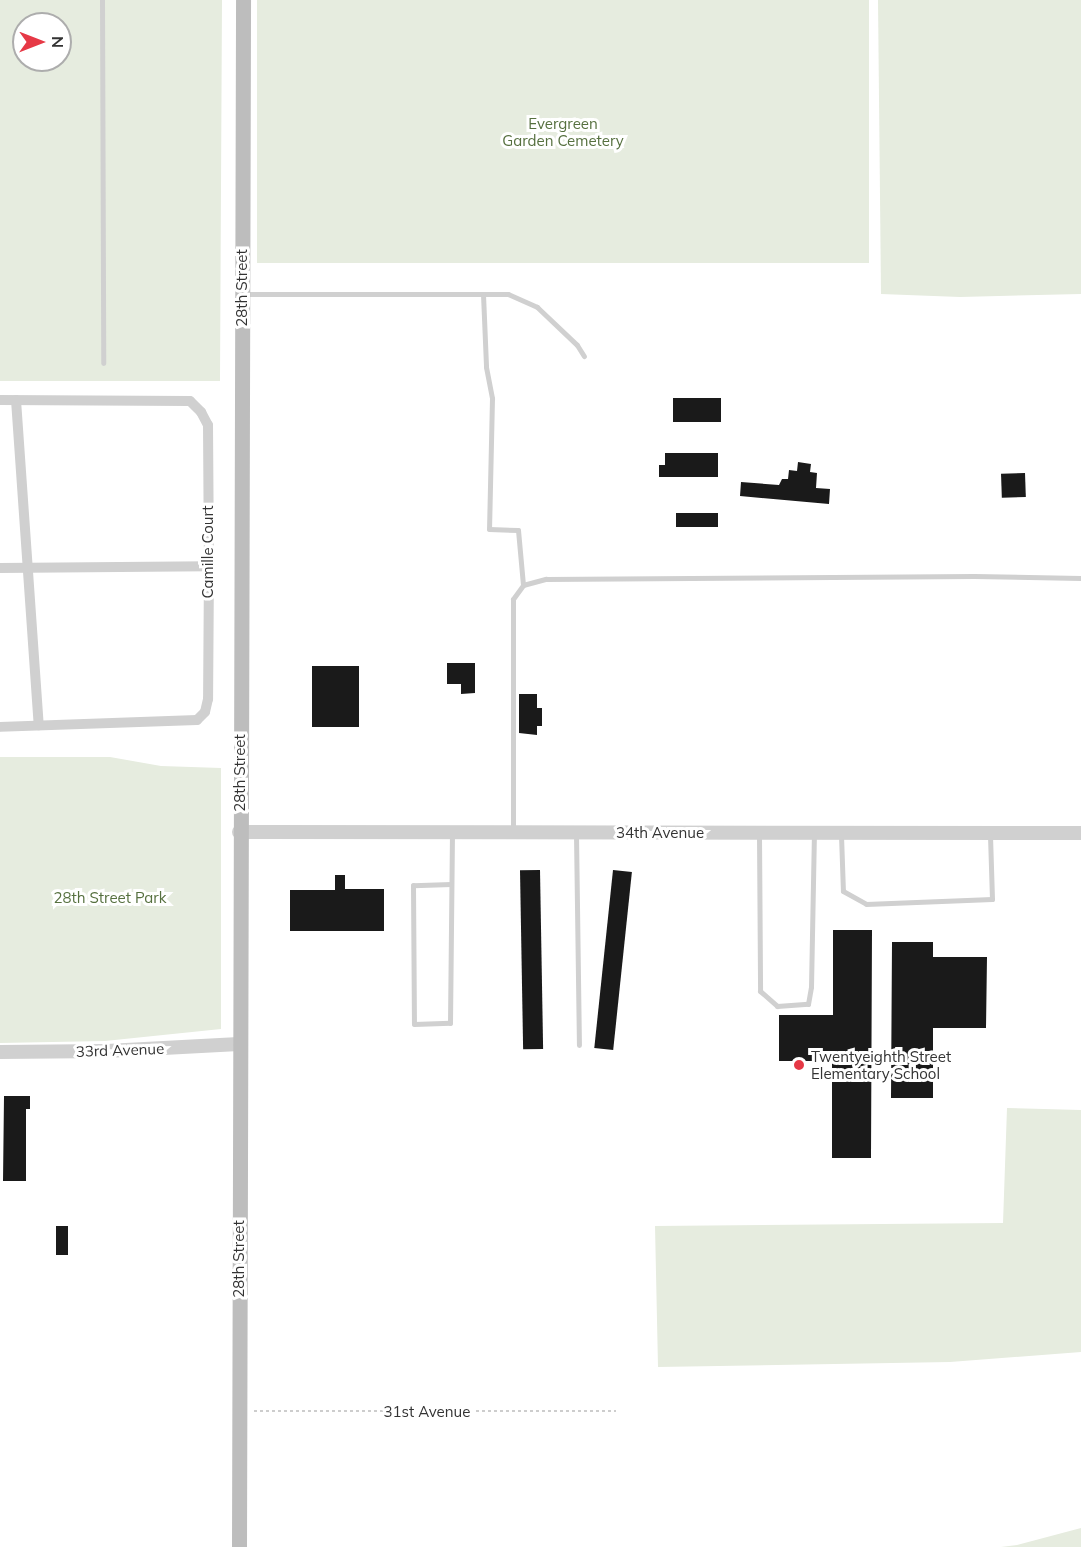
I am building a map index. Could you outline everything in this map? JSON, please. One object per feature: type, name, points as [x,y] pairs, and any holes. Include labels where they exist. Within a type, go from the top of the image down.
[{"type":"main road","name":"28th Street","points":[[239,1547],[239,832],[243,0]]},
{"type":"street","name":"Camille Court","points":[[0,400],[190,401],[201,412],[208,426],[209,566],[208,699],[205,712],[197,720],[0,727]]},
{"type":"street","points":[[16,400],[39,725]]},
{"type":"street","points":[[0,568],[209,566]]},
{"type":"street","name":"34th Avenue","points":[[239,832],[1081,833]]},
{"type":"street","name":"33rd Avenue","points":[[0,1052],[107,1051],[239,1044]]},
{"type":"lane","points":[[102,0],[103,363]]},
{"type":"lane","points":[[242,294],[508,294],[537,307],[577,345],[584,356]]},
{"type":"lane","points":[[483,294],[486,367],[492,398],[489,529],[518,530],[523,585]]},
{"type":"lane","points":[[513,833],[513,599],[523,585],[546,579],[962,576],[1081,578]]},
{"type":"lane","points":[[451,884],[412,885],[414,1024],[450,1023],[452,833]]},
{"type":"lane","points":[[576,833],[579,1045]]},
{"type":"lane","points":[[759,833],[760,991],[777,1006],[808,1004],[811,987],[814,833]]},
{"type":"lane","points":[[841,833],[843,891],[866,904],[992,898],[990,833]]},
{"type":"path","name":"31st Avenue","points":[[239,1412],[616,1411]]},
{"type":"green space","points":[[0,0],[222,0],[220,381],[0,381]]},
{"type":"green space","name":"Evergreen Garden Cemetery","points":[[257,0],[869,0],[869,263],[257,263]]},
{"type":"green space","points":[[878,0],[1081,0],[1081,294],[960,297],[881,294]]},
{"type":"green space","name":"28th Street Park","points":[[0,757],[110,757],[161,766],[221,768],[221,1029],[105,1041],[0,1043]]},
{"type":"green space","points":[[1007,1108],[1081,1110],[1081,1352],[950,1362],[658,1367],[655,1226],[1003,1223]]},
{"type":"green space","points":[[1081,1528],[1081,1547],[1001,1547],[1017,1545]]},
{"type":"building","points":[[673,398],[721,398],[721,422],[673,422]]},
{"type":"building","points":[[665,453],[718,453],[718,477],[659,477],[659,465],[665,465]]},
{"type":"building","points":[[798,462],[811,464],[810,472],[817,473],[816,488],[830,489],[829,504],[740,496],[741,482],[779,485],[782,479],[788,479],[789,470],[797,471]]},
{"type":"building","points":[[1025,473],[1026,497],[1002,498],[1001,474]]},
{"type":"building","points":[[676,513],[718,513],[718,527],[676,527]]},
{"type":"building","points":[[447,663],[475,663],[475,693],[461,694],[461,684],[447,684]]},
{"type":"building","points":[[312,666],[359,666],[359,727],[312,727]]},
{"type":"building","points":[[519,694],[537,694],[537,708],[542,708],[542,726],[537,726],[537,735],[519,733]]},
{"type":"building","points":[[520,870],[540,870],[543,1049],[523,1049]]},
{"type":"building","points":[[613,870],[632,872],[613,1050],[594,1048]]},
{"type":"building","points":[[335,875],[345,875],[345,889],[384,889],[384,931],[290,931],[290,890],[335,890]]},
{"type":"building","points":[[833,930],[872,930],[871,1158],[832,1158],[832,1061],[779,1061],[779,1015],[833,1015]]},
{"type":"building","points":[[892,942],[933,942],[933,957],[987,957],[986,1028],[933,1028],[933,1098],[891,1098]]},
{"type":"building","points":[[4,1096],[30,1096],[30,1109],[26,1109],[26,1181],[3,1181]]},
{"type":"building","points":[[56,1226],[68,1226],[68,1255],[56,1255]]},
{"type":"place","name":"Twentyeighth Street Elementary School","points":[[799,1065]]}]
